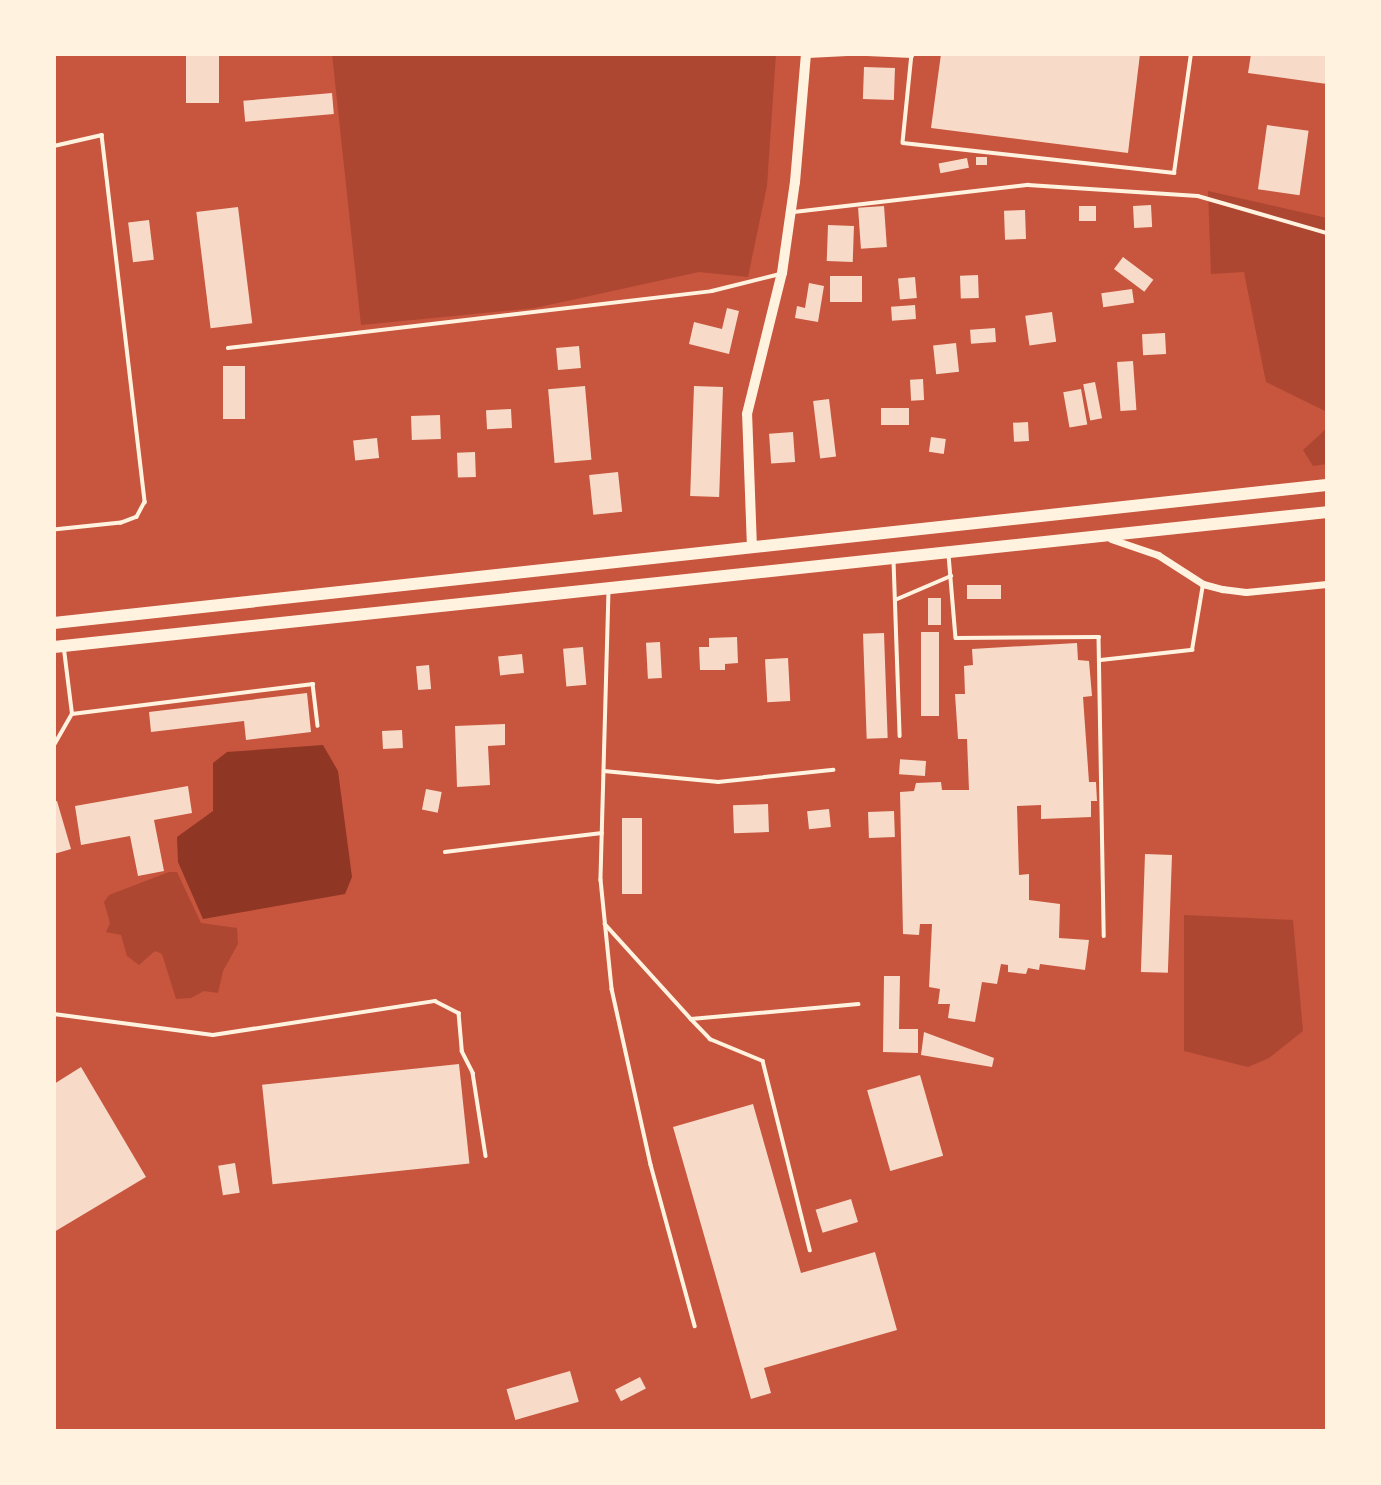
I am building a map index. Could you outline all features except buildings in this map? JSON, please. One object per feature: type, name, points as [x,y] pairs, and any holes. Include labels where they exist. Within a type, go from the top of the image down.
[{"type":"highway","points":[[54,623],[1327,485]]},
{"type":"highway","points":[[59,646],[1327,512]]},
{"type":"main road","points":[[752,548],[747,414],[782,273],[791,213],[806,55]]},
{"type":"street","points":[[1100,536],[1158,555],[1203,584],[1245,592],[1327,584]]},
{"type":"lane","points":[[806,55],[847,54]]},
{"type":"lane","points":[[867,54],[912,55],[904,143],[1174,173],[1191,54]]},
{"type":"lane","points":[[54,146],[102,135],[145,502],[137,517],[121,523],[54,530]]},
{"type":"lane","points":[[791,213],[1028,185],[1198,196],[1327,233]]},
{"type":"lane","points":[[228,348],[712,291],[782,273]]},
{"type":"lane","points":[[949,553],[956,638],[1100,637],[1104,936]]},
{"type":"lane","points":[[894,559],[900,736]]},
{"type":"lane","points":[[895,600],[951,576]]},
{"type":"lane","points":[[1100,660],[1192,649],[1203,584]]},
{"type":"lane","points":[[610,589],[602,833],[605,924],[621,1030],[695,1326]]},
{"type":"lane","points":[[54,745],[72,714],[59,646]]},
{"type":"lane","points":[[72,714],[313,684],[318,726]]},
{"type":"lane","points":[[604,771],[718,782],[833,770]]},
{"type":"lane","points":[[445,852],[602,833]]},
{"type":"lane","points":[[605,924],[710,1039],[763,1061],[810,1250]]},
{"type":"lane","points":[[54,1014],[214,1035],[435,1001],[459,1013],[462,1051],[472,1073],[486,1156]]},
{"type":"lane","points":[[691,1019],[858,1004]]},
{"type":"shaded area","points":[[332,54],[776,54],[767,186],[748,277],[699,272],[535,308],[361,325]]},
{"type":"shaded area","points":[[1208,191],[1327,218],[1327,412],[1266,382],[1244,272],[1211,274]]},
{"type":"shaded area","points":[[1327,428],[1327,464],[1313,466],[1303,450]]},
{"type":"shaded area","points":[[323,745],[338,771],[352,877],[345,894],[203,919],[178,862],[177,837],[213,811],[213,763],[227,752]]},
{"type":"shaded area","points":[[169,872],[177,872],[201,923],[237,928],[238,944],[223,971],[218,993],[204,991],[191,998],[176,999],[162,954],[155,951],[139,965],[127,956],[121,935],[106,932],[110,923],[104,902],[109,895]]},
{"type":"shaded area","points":[[1184,915],[1293,920],[1303,1031],[1269,1058],[1248,1067],[1184,1051]]}]
